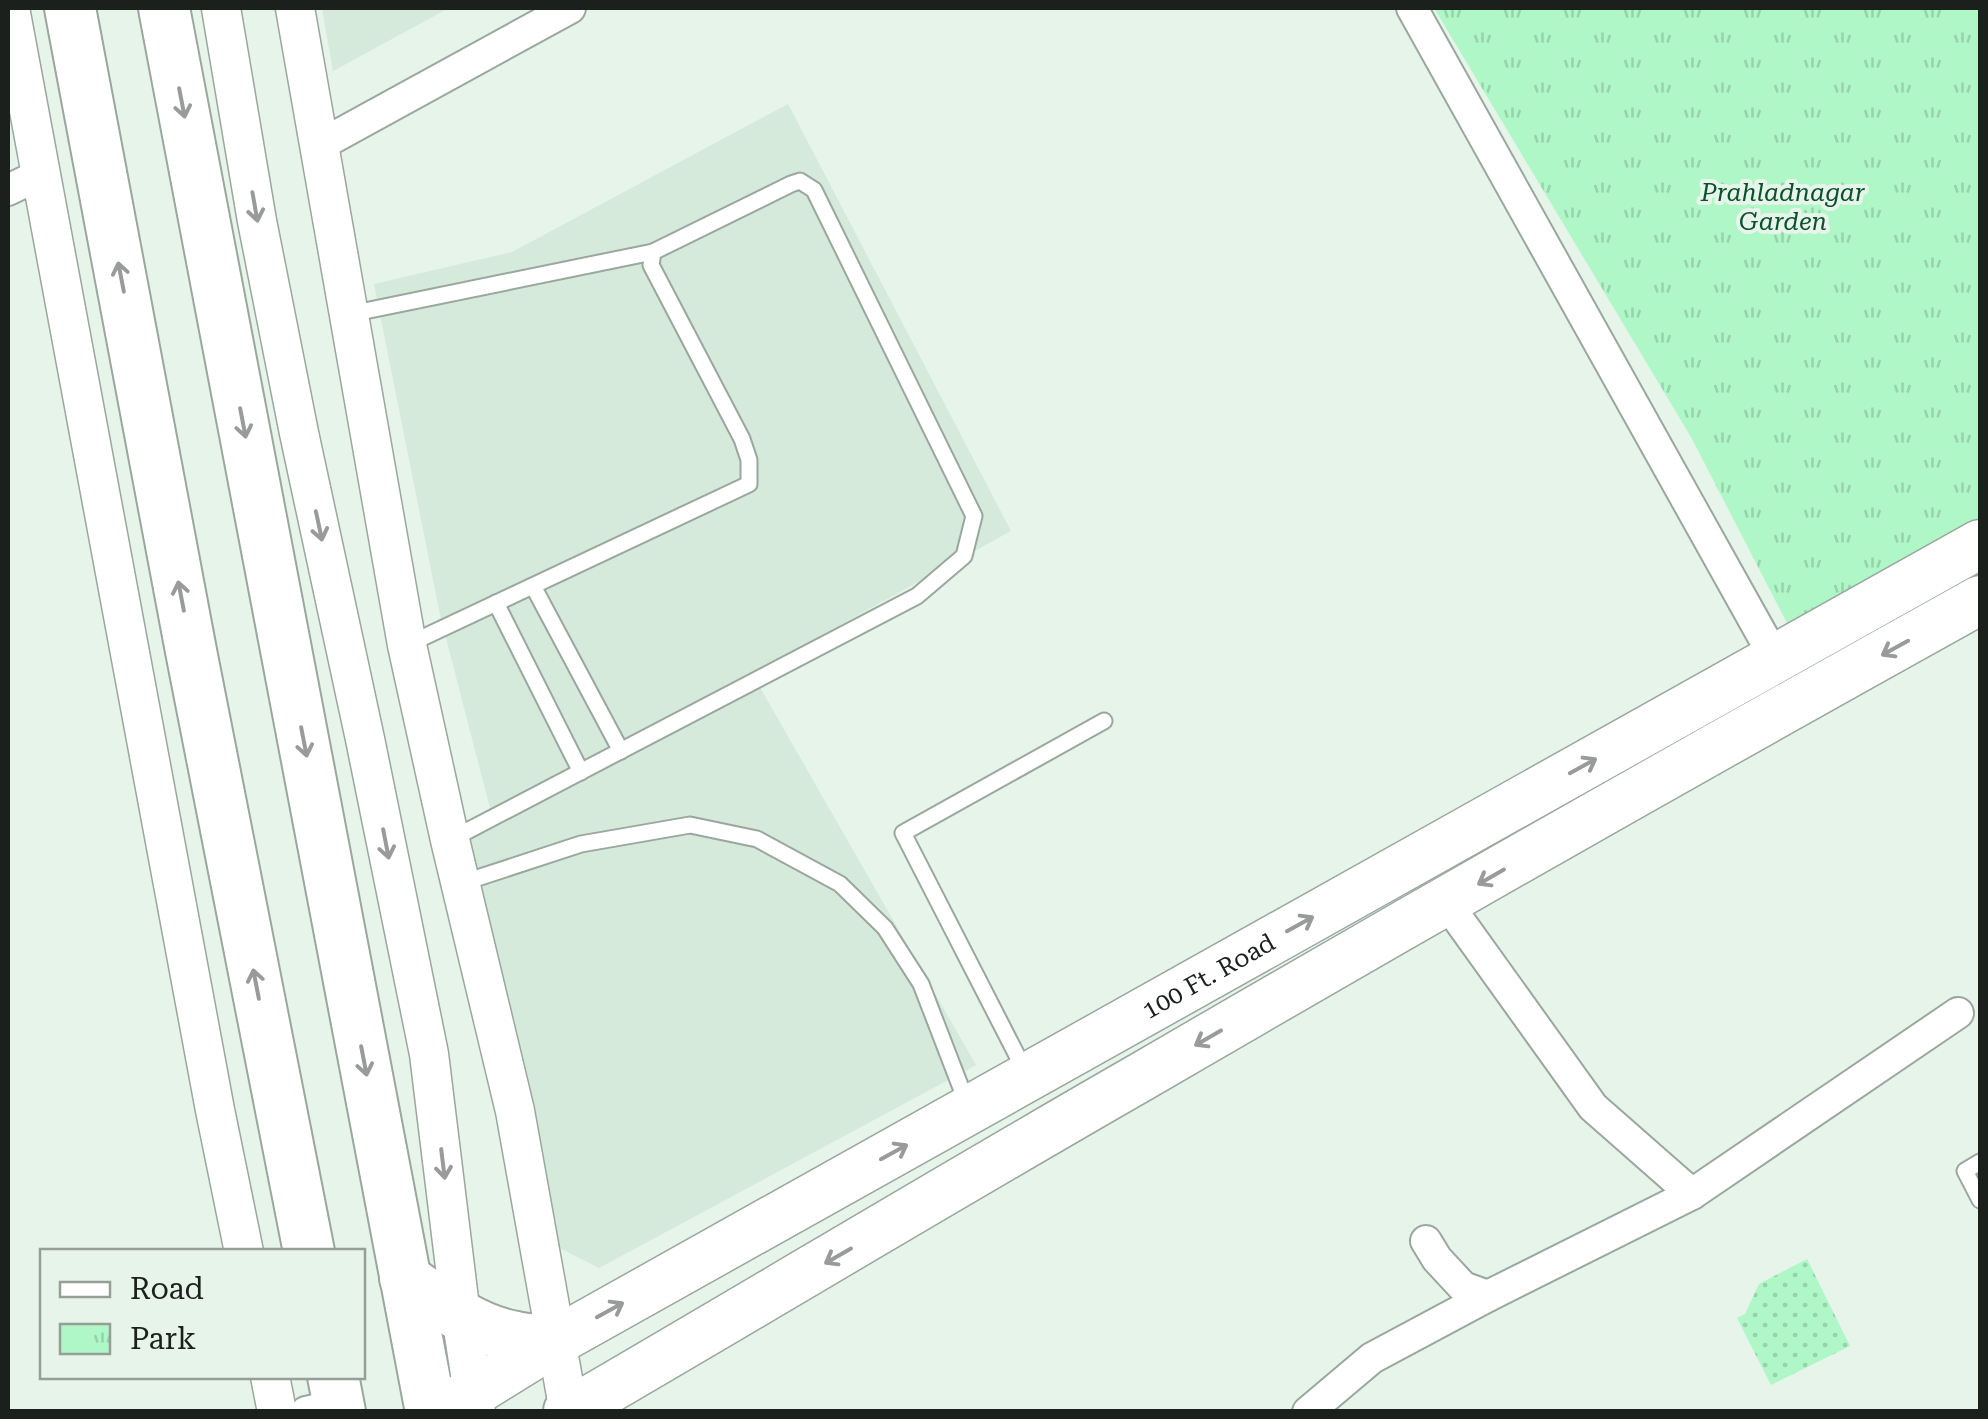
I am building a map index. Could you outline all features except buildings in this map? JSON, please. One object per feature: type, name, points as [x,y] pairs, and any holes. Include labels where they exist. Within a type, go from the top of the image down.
[{"type":"highway","points":[[70,8],[307,1249]]},
{"type":"highway","points":[[164,8],[405,1278],[454,1407]]},
{"type":"highway","points":[[405,1278],[461,1316],[492,1331],[556,1341]]},
{"type":"main road","name":"100 Ft. Road","points":[[454,1407],[556,1341],[1980,544]]},
{"type":"main road","points":[[569,1411],[1140,1077],[1980,600]]},
{"type":"street","points":[[10,8],[24,182],[132,664],[241,1233],[298,1200]]},
{"type":"street","points":[[221,8],[257,222],[428,1054],[461,1316],[454,1407]]},
{"type":"street","points":[[295,8],[408,645],[515,1111],[569,1411]]},
{"type":"street","points":[[320,145],[570,8]]},
{"type":"street","points":[[1412,8],[1776,658]]},
{"type":"street","points":[[132,664],[191,651]]},
{"type":"street","points":[[1446,902],[1593,1107],[1692,1194]]},
{"type":"street","points":[[1308,1412],[1372,1358],[1692,1194],[1958,1014]]},
{"type":"street","points":[[1426,1241],[1462,1287],[1488,1296]]},
{"type":"street","points":[[271,1379],[277,1412]]},
{"type":"lane","points":[[350,314],[652,252],[800,182],[814,190],[974,516],[964,556],[918,596],[450,840]]},
{"type":"lane","points":[[408,645],[749,484],[749,460],[742,439],[651,265],[652,252]]},
{"type":"lane","points":[[533,586],[622,751]]},
{"type":"lane","points":[[496,604],[581,772]]},
{"type":"lane","points":[[1028,1077],[903,832],[1104,721]]},
{"type":"lane","points":[[462,883],[581,844],[690,825],[757,839],[840,884],[884,928],[920,984],[970,1110]]},
{"type":"lane","points":[[1980,1162],[1964,1171],[1980,1200]]},
{"type":"shaded area","points":[[322,8],[449,8],[333,71]]},
{"type":"shaded area","points":[[788,104],[1011,531],[492,816],[440,615],[374,284],[512,252]]},
{"type":"shaded area","points":[[758,684],[976,1065],[599,1268],[544,1240],[461,842]]},
{"type":"green space","name":"Prahladnagar Garden","points":[[1434,8],[1979,8],[1980,520],[1788,625],[1691,437]]},
{"type":"green space","points":[[1807,1259],[1850,1346],[1771,1385],[1737,1318],[1745,1314],[1759,1284]]}]
